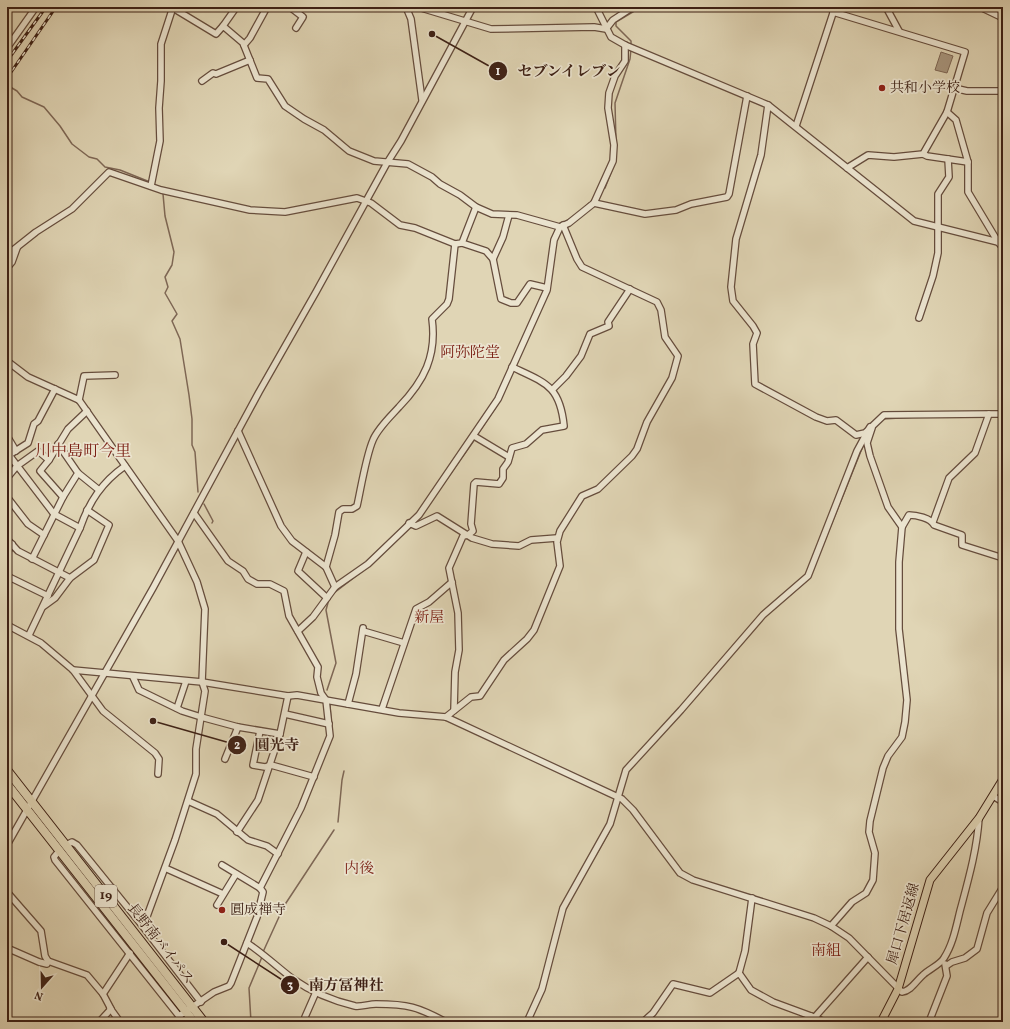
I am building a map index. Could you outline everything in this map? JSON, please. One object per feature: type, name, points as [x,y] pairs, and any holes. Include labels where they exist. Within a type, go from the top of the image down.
[{"type":"highway","name":"長野南バイパス","points":[[7,770],[66,845],[184,1014],[204,1022]]},
{"type":"highway","name":"長野南バイパス","points":[[7,784],[184,1014],[194,1022]]},
{"type":"main road","name":"犀口下居返線","points":[[881,1022],[898,989],[930,880],[979,818],[1003,779]]},
{"type":"street","points":[[7,48],[36,7]]},
{"type":"street","points":[[151,186],[160,141],[158,108],[161,81],[161,44],[173,8],[216,34],[235,9],[239,7]]},
{"type":"street","points":[[244,46],[266,7]]},
{"type":"street","points":[[290,7],[303,17],[296,28]]},
{"type":"street","points":[[406,7],[411,19],[422,100]]},
{"type":"street","points":[[418,7],[491,29],[594,27],[606,29]]},
{"type":"street","points":[[7,845],[90,696],[153,588],[238,431],[387,163],[401,141],[473,7]]},
{"type":"street","points":[[596,7],[611,37],[625,45],[768,105],[914,221],[1001,241]]},
{"type":"street","points":[[606,29],[613,20],[634,7]]},
{"type":"street","points":[[886,7],[899,31]]},
{"type":"street","points":[[980,7],[1003,18]]},
{"type":"street","points":[[796,126],[834,10],[965,52],[947,112],[923,154]]},
{"type":"street","points":[[223,26],[244,46],[257,78],[268,79],[285,106],[324,130],[349,151],[374,162],[408,164],[422,170],[432,176],[440,184],[460,195],[476,207],[492,214],[517,214],[562,226]]},
{"type":"street","points":[[298,631],[313,617],[335,587],[368,564],[428,503],[498,399],[547,288],[554,240],[562,226],[569,223],[594,203],[614,162],[614,145],[608,108],[609,93],[615,76],[625,61],[625,45]]},
{"type":"street","points":[[202,81],[213,73],[216,74],[250,60]]},
{"type":"street","points":[[954,88],[967,91],[1003,91]]},
{"type":"street","points":[[594,203],[645,214],[676,210],[691,204],[727,197],[729,194],[747,96]]},
{"type":"street","points":[[768,105],[761,155],[736,239],[731,287],[733,301],[757,333],[753,344],[755,384],[816,417],[826,421],[836,420],[856,435],[865,433],[884,415],[988,416],[1003,412]]},
{"type":"street","points":[[947,112],[956,120],[968,162],[968,192],[1001,241],[1003,248]]},
{"type":"street","points":[[848,168],[868,155],[894,158],[923,154],[927,156],[968,162]]},
{"type":"street","points":[[919,318],[933,276],[938,253],[938,194],[949,177],[948,159]]},
{"type":"street","points":[[7,255],[36,232],[72,209],[109,172],[151,186],[250,210],[285,212],[357,198],[366,201],[400,225],[415,228],[454,244],[462,243],[486,251],[493,259],[498,292],[501,299],[511,303],[517,303],[530,284],[547,288]]},
{"type":"street","points":[[462,243],[476,207]]},
{"type":"street","points":[[493,259],[503,237],[510,215]]},
{"type":"street","points":[[446,717],[471,697],[480,696],[504,660],[527,639],[534,630],[560,566],[557,538],[560,530],[582,496],[598,490],[634,453],[647,422],[672,378],[677,362],[676,352],[665,337],[661,310],[657,302],[582,267],[576,259],[562,226]]},
{"type":"street","points":[[326,567],[335,535],[339,512],[343,509],[352,509],[357,506],[373,440],[385,422],[414,391],[425,373],[432,354],[432,319],[447,304],[449,299],[454,244]]},
{"type":"street","points":[[7,268],[12,262],[17,248]]},
{"type":"street","points":[[553,389],[558,382],[566,376],[581,356],[590,334],[609,326],[608,322],[630,289]]},
{"type":"street","points":[[7,361],[28,377],[79,400],[178,541],[197,582],[205,609],[202,682],[205,691],[196,749],[196,774],[165,868],[146,919],[141,924]]},
{"type":"street","points":[[454,710],[455,672],[459,650],[457,608],[448,568],[459,541],[463,536],[468,535],[473,531],[471,524],[474,484],[476,482],[499,484],[503,478],[503,468],[512,448],[526,444],[537,432],[564,426],[561,409],[553,389],[512,367]]},
{"type":"street","points":[[79,400],[84,376],[115,375]]},
{"type":"street","points":[[55,389],[38,421],[34,424],[28,443],[9,455],[54,514],[80,528]]},
{"type":"street","points":[[63,497],[40,471],[49,460],[68,429],[86,411]]},
{"type":"street","points":[[933,522],[949,478],[975,453],[988,416]]},
{"type":"street","points":[[870,427],[873,429],[867,443],[876,475],[888,507],[902,527]]},
{"type":"street","points":[[527,1022],[542,989],[563,908],[610,824],[620,798],[626,770],[681,710],[763,615],[808,576],[857,451],[870,427]]},
{"type":"street","points":[[238,431],[281,526],[292,541],[326,567],[335,587]]},
{"type":"street","points":[[7,436],[16,451]]},
{"type":"street","points":[[474,436],[509,457]]},
{"type":"street","points":[[58,444],[78,472],[99,490]]},
{"type":"street","points":[[7,478],[17,466],[38,451],[49,460]]},
{"type":"street","points":[[29,635],[80,528],[87,510],[99,490],[114,474],[125,466]]},
{"type":"street","points":[[32,559],[54,514],[78,472]]},
{"type":"street","points":[[7,497],[28,524],[44,535]]},
{"type":"street","points":[[42,607],[55,598],[70,578],[94,560],[109,525],[87,510]]},
{"type":"street","points":[[194,513],[228,561],[243,571],[248,579],[257,584],[270,584],[284,591],[289,616],[318,667],[316,677],[321,693],[326,700],[330,736],[302,808],[260,888]]},
{"type":"street","points":[[831,926],[852,902],[866,893],[873,880],[875,853],[869,832],[870,821],[883,768],[888,756],[902,736],[905,722],[907,700],[898,629],[899,562],[902,527],[909,515],[917,515],[933,522],[934,525],[962,535],[962,545],[1003,558]]},
{"type":"street","points":[[409,523],[416,526],[437,516],[479,541],[507,546],[518,546],[531,540],[557,538]]},
{"type":"street","points":[[7,539],[18,551],[70,578]]},
{"type":"street","points":[[7,553],[12,544]]},
{"type":"street","points":[[306,552],[298,571],[327,598]]},
{"type":"street","points":[[7,576],[48,596]]},
{"type":"street","points":[[382,709],[416,609],[429,602],[452,582]]},
{"type":"street","points":[[7,624],[41,643],[72,670],[90,696],[103,711],[155,753],[160,759],[158,774]]},
{"type":"street","points":[[348,704],[356,674],[363,629],[404,643]]},
{"type":"street","points":[[72,670],[133,677],[202,682],[288,696],[297,695],[399,713],[446,717],[620,798],[638,816],[680,872],[693,880],[814,918],[831,926],[849,938],[902,992],[906,991],[923,975],[943,960],[956,927],[978,832],[979,818]]},
{"type":"street","points":[[133,677],[139,690],[177,708],[201,717],[238,727],[280,734]]},
{"type":"street","points":[[177,708],[186,681]]},
{"type":"street","points":[[237,832],[258,800],[271,765],[280,734],[288,696]]},
{"type":"street","points":[[285,714],[329,724]]},
{"type":"street","points":[[225,759],[238,727]]},
{"type":"street","points":[[260,731],[253,765],[265,767],[271,765],[314,777]]},
{"type":"street","points":[[993,796],[1003,802]]},
{"type":"street","points":[[188,801],[217,814],[248,840],[267,846],[278,854]]},
{"type":"street","points":[[66,845],[70,842],[75,843],[141,924],[201,1002]]},
{"type":"street","points":[[59,851],[54,857],[55,860],[130,953],[184,1014],[214,992],[229,986],[257,917],[263,892],[260,888],[222,865]]},
{"type":"street","points":[[165,868],[224,894]]},
{"type":"street","points":[[217,905],[236,874]]},
{"type":"street","points":[[946,966],[952,962],[965,958],[977,949],[987,913],[1003,887]]},
{"type":"street","points":[[7,892],[41,930],[45,956],[48,961],[87,975],[103,994],[110,1008],[120,1022]]},
{"type":"street","points":[[643,1022],[653,1013],[673,984],[710,993],[739,973],[745,951],[752,898]]},
{"type":"street","points":[[247,943],[266,955],[293,979],[316,992],[356,1006],[374,1004],[411,1006],[446,1022]]},
{"type":"street","points":[[7,948],[39,962],[48,964],[48,961]]},
{"type":"street","points":[[103,994],[130,953]]},
{"type":"street","points":[[805,1022],[812,1017],[868,957]]},
{"type":"street","points":[[929,1022],[947,976],[946,966],[943,960]]},
{"type":"street","points":[[739,973],[751,990],[773,1002],[825,1022]]},
{"type":"street","points":[[305,1022],[316,992]]},
{"type":"street","points":[[102,1022],[110,1008]]},
{"type":"shaded area","points":[[941,52],[953,56],[947,73],[935,70]]},
{"type":"waterway","points":[[631,45],[631,41],[616,26],[616,22],[636,10],[637,7]]},
{"type":"waterway","points":[[616,142],[615,103],[630,59],[631,49]]},
{"type":"waterway","points":[[7,85],[17,91],[22,97],[44,107],[60,126],[72,144],[89,157],[97,159],[105,167],[120,170],[150,182]]},
{"type":"waterway","points":[[605,188],[616,160],[616,156]]},
{"type":"waterway","points":[[163,194],[165,216],[174,252],[172,265],[165,277],[168,287],[165,293],[177,314],[172,321],[180,339],[189,395],[192,419],[192,445],[195,452],[198,492]]},
{"type":"waterway","points":[[585,207],[589,203]]},
{"type":"waterway","points":[[565,222],[576,214]]},
{"type":"waterway","points":[[477,435],[496,407]]},
{"type":"waterway","points":[[883,419],[917,417]]},
{"type":"waterway","points":[[422,514],[475,439]]},
{"type":"waterway","points":[[821,550],[863,446]]},
{"type":"waterway","points":[[204,504],[213,521],[212,523]]},
{"type":"waterway","points":[[334,593],[364,570]]},
{"type":"waterway","points":[[790,595],[807,580]]},
{"type":"waterway","points":[[327,690],[336,663],[326,610],[329,599]]},
{"type":"waterway","points":[[330,705],[332,734]]},
{"type":"waterway","points":[[338,822],[344,771]]},
{"type":"waterway","points":[[263,952],[284,906],[334,830]]},
{"type":"waterway","points":[[596,855],[609,832]]},
{"type":"waterway","points":[[565,911],[571,900]]},
{"type":"waterway","points":[[251,1022],[249,988],[262,957]]},
{"type":"railway","points":[[7,61],[46,7]]},
{"type":"railway","points":[[7,78],[56,7]]},
{"type":"place","name":"セブンイレブン","points":[[432,34]]},
{"type":"place","name":"共和小学校","points":[[882,88]]},
{"type":"place","name":"圓光寺","points":[[153,721]]},
{"type":"place","name":"圓成禅寺","points":[[222,910]]},
{"type":"place","name":"南方冨神社","points":[[224,942]]},
{"type":"district","name":"阿弥陀堂","points":[[470,353]]},
{"type":"district","name":"川中島町今里","points":[[83,452]]},
{"type":"district","name":"新屋","points":[[429,618]]},
{"type":"district","name":"内後","points":[[359,869]]},
{"type":"district","name":"南組","points":[[826,951]]}]
